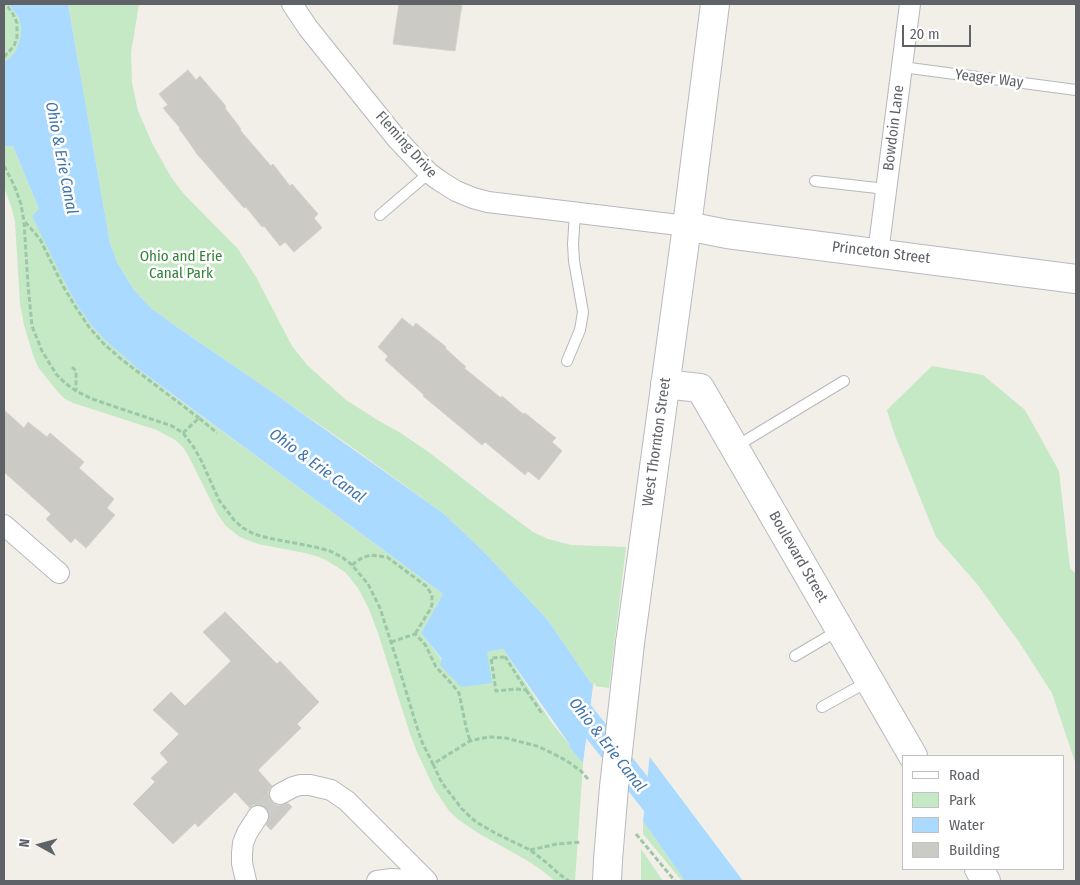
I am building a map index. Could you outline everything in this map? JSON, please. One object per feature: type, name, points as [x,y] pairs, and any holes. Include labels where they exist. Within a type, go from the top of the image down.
[{"type":"street","name":"Fleming Drive","points":[[292,4],[308,28],[391,131],[429,173],[456,191],[488,202],[686,226]]},
{"type":"street","name":"West Thornton Street","points":[[608,870],[614,787],[630,643],[714,4]]},
{"type":"street","name":"Bowdoin Lane","points":[[878,253],[910,4]]},
{"type":"street","name":"Princeton Street","points":[[686,226],[727,234],[1076,280]]},
{"type":"street","name":"Boulevard Street","points":[[665,384],[700,388],[913,755]]},
{"type":"street","points":[[4,525],[59,573]]},
{"type":"street","points":[[280,794],[300,785],[331,790],[347,801],[425,881]]},
{"type":"street","points":[[246,881],[242,853],[247,833],[258,816]]},
{"type":"street","points":[[980,870],[986,881]]},
{"type":"street","points":[[377,881],[392,879],[425,881]]},
{"type":"lane","name":"Yeager Way","points":[[902,67],[1076,90]]},
{"type":"lane","points":[[380,215],[429,173]]},
{"type":"lane","points":[[815,181],[886,189]]},
{"type":"lane","points":[[567,360],[580,330],[582,312],[574,261],[575,213]]},
{"type":"lane","points":[[734,448],[844,381]]},
{"type":"lane","points":[[795,656],[840,629]]},
{"type":"lane","points":[[822,707],[870,681]]},
{"type":"path","points":[[4,4],[13,14],[18,32],[14,46],[4,57]]},
{"type":"path","points":[[4,166],[21,204],[32,326],[42,351],[56,374],[76,392],[172,426],[183,433],[201,460],[219,500],[234,520],[244,528],[254,534],[268,538],[330,551],[352,564],[368,584],[380,608],[417,728],[442,783],[462,809],[476,822],[530,850],[569,881]]},
{"type":"path","points":[[24,222],[40,239],[75,306],[89,327],[103,343],[217,433]]},
{"type":"path","points":[[72,367],[76,371],[76,392]]},
{"type":"path","points":[[183,433],[199,418]]},
{"type":"path","points":[[352,564],[370,555],[381,556],[391,560],[426,586],[432,595],[431,608],[416,634],[391,642]]},
{"type":"path","points":[[416,634],[426,646],[436,667],[459,693],[470,741]]},
{"type":"path","points":[[526,690],[496,691],[491,658],[506,658],[543,715]]},
{"type":"path","points":[[433,764],[478,738],[506,738],[536,746],[567,761],[594,786]]},
{"type":"path","points":[[632,830],[675,881]]},
{"type":"path","points":[[530,850],[557,844],[581,842]]},
{"type":"green space","points":[[4,4],[9,4],[19,18],[21,35],[16,50],[4,62]]},
{"type":"green space","name":"Ohio and Erie Canal Park","points":[[68,4],[139,4],[131,53],[132,83],[138,111],[153,145],[171,177],[183,193],[238,249],[256,277],[292,346],[307,365],[346,400],[430,453],[533,532],[548,539],[571,545],[626,547],[609,688],[593,686],[547,619],[482,550],[443,513],[349,445],[160,315],[134,290],[118,264],[110,243]]},
{"type":"green space","points":[[4,146],[13,146],[39,209],[65,283],[77,305],[106,341],[137,368],[443,594],[421,633],[442,660],[503,649],[551,722],[583,763],[575,881],[555,881],[528,861],[478,833],[449,811],[434,788],[417,752],[369,609],[358,588],[345,572],[319,557],[258,544],[240,537],[226,526],[218,515],[188,455],[175,440],[157,430],[65,399],[38,367],[24,325],[20,304],[15,222],[4,187]]},
{"type":"green space","points":[[932,366],[983,375],[1025,410],[1059,471],[1070,568],[1076,574],[1076,765],[1052,693],[1019,642],[977,584],[936,537],[894,433],[887,410]]},
{"type":"green space","points":[[643,821],[685,881],[682,881],[643,834]]},
{"type":"green space","points":[[641,849],[659,875],[663,881],[641,881]]},
{"type":"water","points":[[9,4],[68,4],[110,243],[118,264],[134,290],[152,309],[443,513],[482,550],[547,619],[593,686],[583,763],[569,747],[570,745],[503,649],[487,652],[492,683],[461,687],[440,665],[442,659],[421,633],[443,594],[137,368],[92,326],[77,305],[65,283],[32,216],[39,209],[13,146],[4,146],[4,62],[16,50],[21,35],[19,18]]},
{"type":"water","points":[[649,756],[743,881],[685,881],[643,821]]},
{"type":"pier","points":[[594,682],[596,686],[586,764],[583,766]]},
{"type":"pier","points":[[650,753],[643,825],[641,820],[647,756]]},
{"type":"building","points":[[399,4],[462,4],[455,51],[393,44]]},
{"type":"building","points":[[188,70],[196,80],[200,76],[224,104],[240,130],[271,166],[273,164],[290,186],[292,184],[318,214],[314,218],[322,228],[294,252],[285,242],[280,246],[246,207],[244,208],[197,154],[180,128],[163,108],[168,105],[159,94]]},
{"type":"building","points":[[402,318],[413,327],[416,323],[445,346],[466,367],[464,368],[556,438],[552,442],[562,451],[539,480],[528,471],[525,475],[485,442],[482,445],[423,396],[385,360],[388,356],[378,347]]},
{"type":"building","points":[[4,410],[24,428],[28,422],[47,437],[50,433],[84,462],[79,468],[114,499],[107,508],[115,515],[86,548],[75,538],[71,543],[46,519],[51,514],[4,472]]},
{"type":"building","points":[[225,612],[277,664],[280,661],[319,702],[297,724],[301,728],[258,770],[272,786],[268,793],[273,804],[279,806],[288,803],[292,807],[271,830],[266,825],[270,816],[265,806],[258,804],[250,808],[235,792],[198,827],[195,823],[173,844],[133,804],[155,782],[151,778],[168,762],[160,753],[179,734],[153,710],[171,692],[185,706],[231,661],[203,632]]},
{"type":"waterway","name":"Ohio & Erie Canal","points":[[569,697],[665,818]]},
{"type":"tunnel","points":[[258,816],[280,794]]}]
